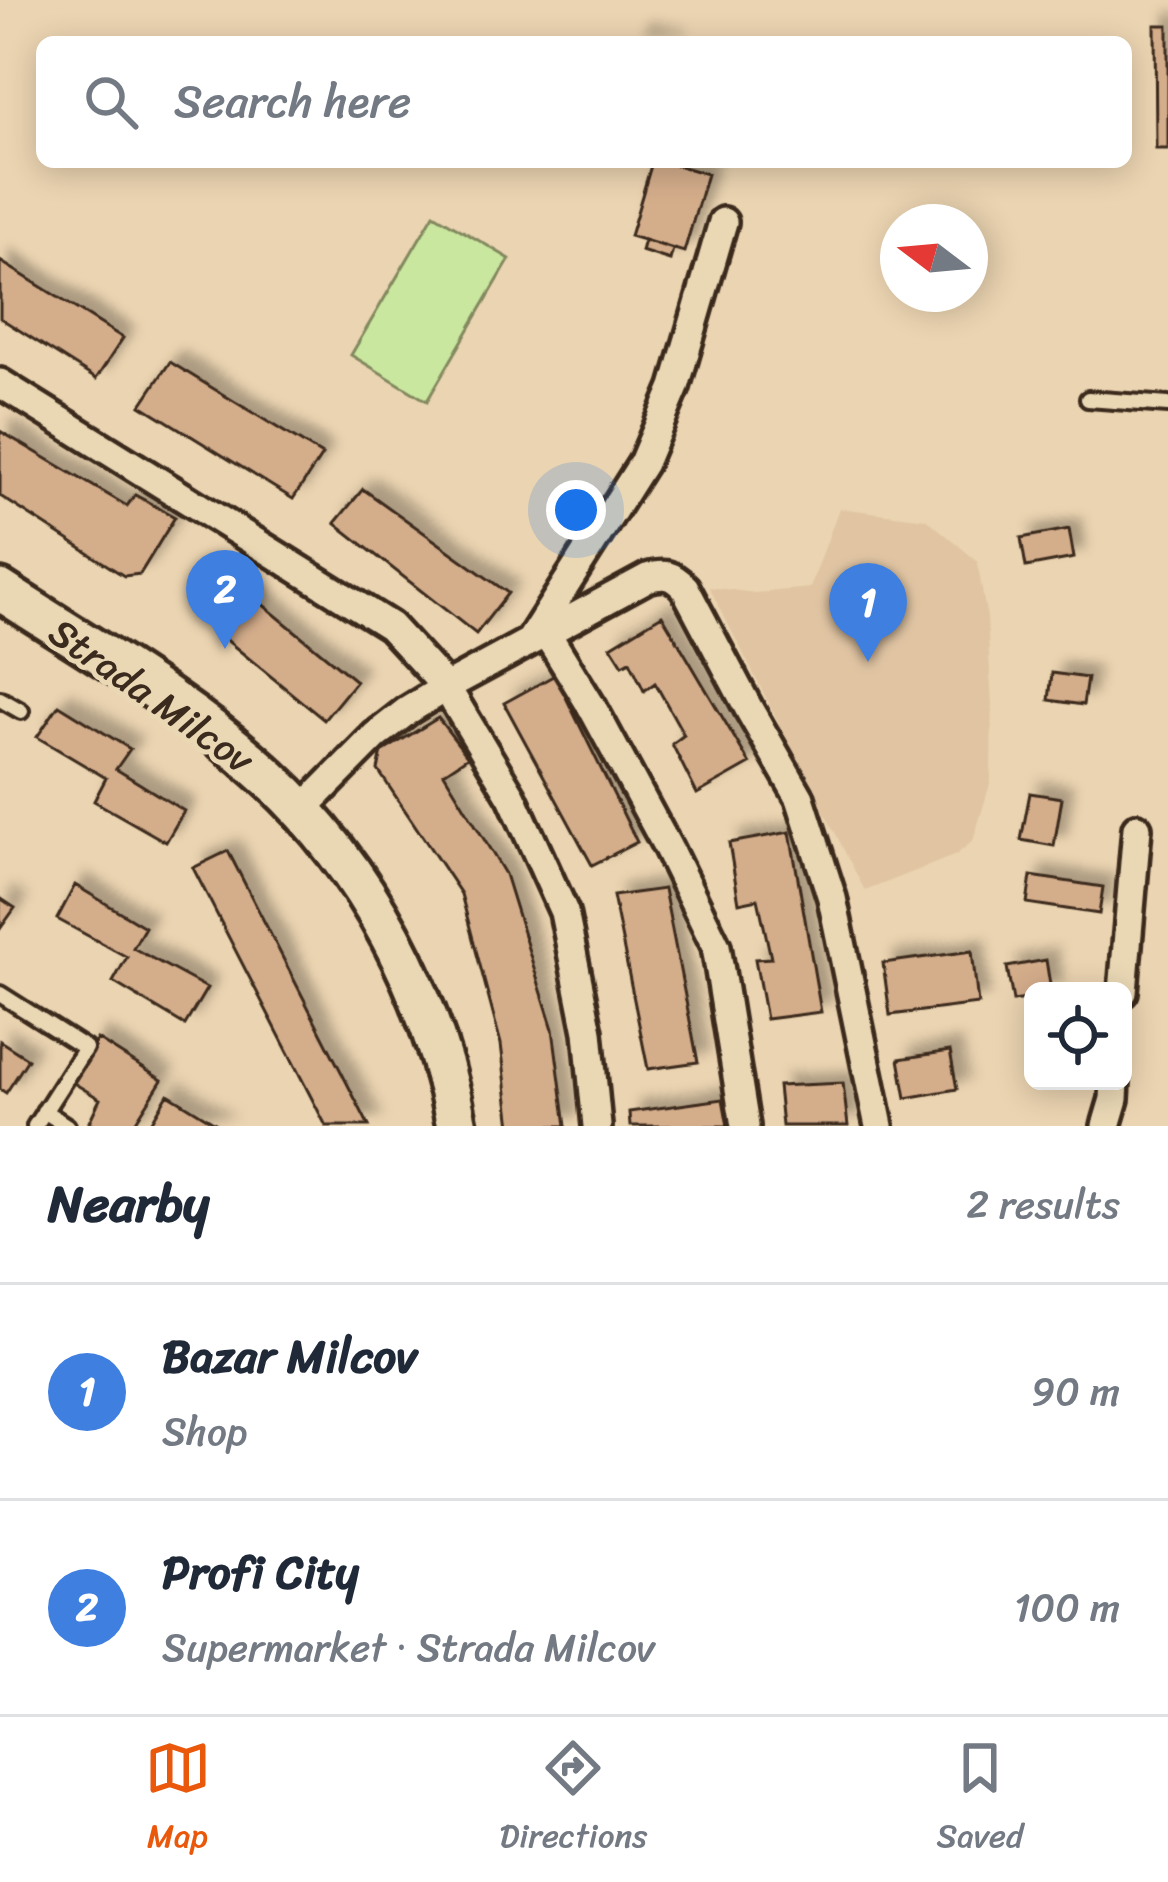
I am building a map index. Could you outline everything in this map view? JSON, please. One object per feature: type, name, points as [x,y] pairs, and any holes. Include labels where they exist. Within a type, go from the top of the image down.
[{"type":"main road","name":"Strada Milcov","points":[[0,590],[190,713],[302,811],[343,860],[383,923],[433,1033],[454,1108]]},
{"type":"street","points":[[538,639],[643,463],[674,387],[723,222]]},
{"type":"street","points":[[0,383],[390,626],[446,687],[512,797],[564,913],[588,1032],[597,1126]]},
{"type":"street","points":[[302,811],[375,736],[446,687],[647,578],[674,577],[686,588],[800,798],[832,898],[879,1126]]},
{"type":"street","points":[[538,639],[593,710],[716,946],[745,1126]]},
{"type":"street","points":[[1124,982],[1137,827]]},
{"type":"street","points":[[1106,1126],[1114,1090]]},
{"type":"street","points":[[432,1126],[454,1108]]},
{"type":"lane","points":[[1088,399],[1168,405]]},
{"type":"lane","points":[[0,699],[21,711]]},
{"type":"lane","points":[[0,994],[85,1048],[34,1126]]},
{"type":"lane","points":[[44,1111],[67,1126]]},
{"type":"shaded area","points":[[839,508],[927,519],[977,561],[987,618],[991,781],[973,841],[956,855],[865,891],[709,587],[755,593],[810,588]]},
{"type":"green space","points":[[434,214],[510,259],[427,401],[351,355]]},
{"type":"building","points":[[1155,25],[1168,25],[1168,149],[1156,149]]},
{"type":"building","points":[[650,168],[686,168],[707,174],[684,252],[630,236]]},
{"type":"building","points":[[644,240],[673,249],[670,260],[641,251]]},
{"type":"building","points":[[0,261],[123,338],[96,379],[0,318]]},
{"type":"building","points":[[170,362],[322,455],[293,499],[141,405]]},
{"type":"building","points":[[0,431],[127,506],[135,495],[175,517],[140,574],[124,576],[0,496]]},
{"type":"building","points":[[363,489],[508,593],[476,634],[335,523]]},
{"type":"building","points":[[1069,529],[1074,558],[1026,567],[1021,538]]},
{"type":"building","points":[[228,576],[356,681],[324,720],[196,615]]},
{"type":"building","points":[[662,615],[750,764],[697,794],[672,744],[684,735],[655,683],[644,691],[630,661],[623,665],[611,646]]},
{"type":"building","points":[[1052,673],[1087,678],[1083,705],[1049,700]]},
{"type":"building","points":[[555,675],[637,842],[592,865],[504,703]]},
{"type":"building","points":[[59,705],[130,749],[116,769],[184,811],[166,842],[94,801],[106,778],[37,737]]},
{"type":"building","points":[[438,718],[468,757],[444,773],[505,874],[553,1029],[566,1126],[511,1126],[501,1044],[461,894],[378,770],[382,752]]},
{"type":"building","points":[[1030,793],[1062,798],[1054,846],[1021,840]]},
{"type":"building","points":[[790,832],[821,1012],[766,1019],[755,959],[771,958],[758,899],[739,903],[729,843]]},
{"type":"building","points":[[228,851],[369,1126],[326,1126],[193,868]]},
{"type":"building","points":[[1031,876],[1103,887],[1099,914],[1027,903]]},
{"type":"building","points":[[75,885],[145,927],[133,948],[207,988],[185,1025],[113,982],[127,957],[57,919]]},
{"type":"building","points":[[664,889],[698,1062],[648,1069],[613,896]]},
{"type":"building","points":[[0,898],[15,908],[0,929]]},
{"type":"building","points":[[972,951],[978,1004],[890,1015],[883,963]]},
{"type":"building","points":[[1046,960],[1050,982],[1024,982],[1024,999],[1013,1001],[1007,967]]},
{"type":"building","points":[[97,1039],[162,1080],[133,1126],[89,1122],[100,1099],[72,1082]]},
{"type":"building","points":[[0,1041],[28,1059],[6,1093],[0,1089]]},
{"type":"building","points":[[950,1051],[957,1089],[906,1098],[899,1059]]},
{"type":"building","points":[[843,1083],[848,1126],[782,1126],[778,1086]]},
{"type":"building","points":[[168,1094],[220,1126],[149,1126]]},
{"type":"building","points":[[723,1099],[728,1126],[630,1126],[629,1112]]},
{"type":"place","name":"Profi City","points":[[225,649]]},
{"type":"place","name":"Bazar Milcov","points":[[868,662]]}]
